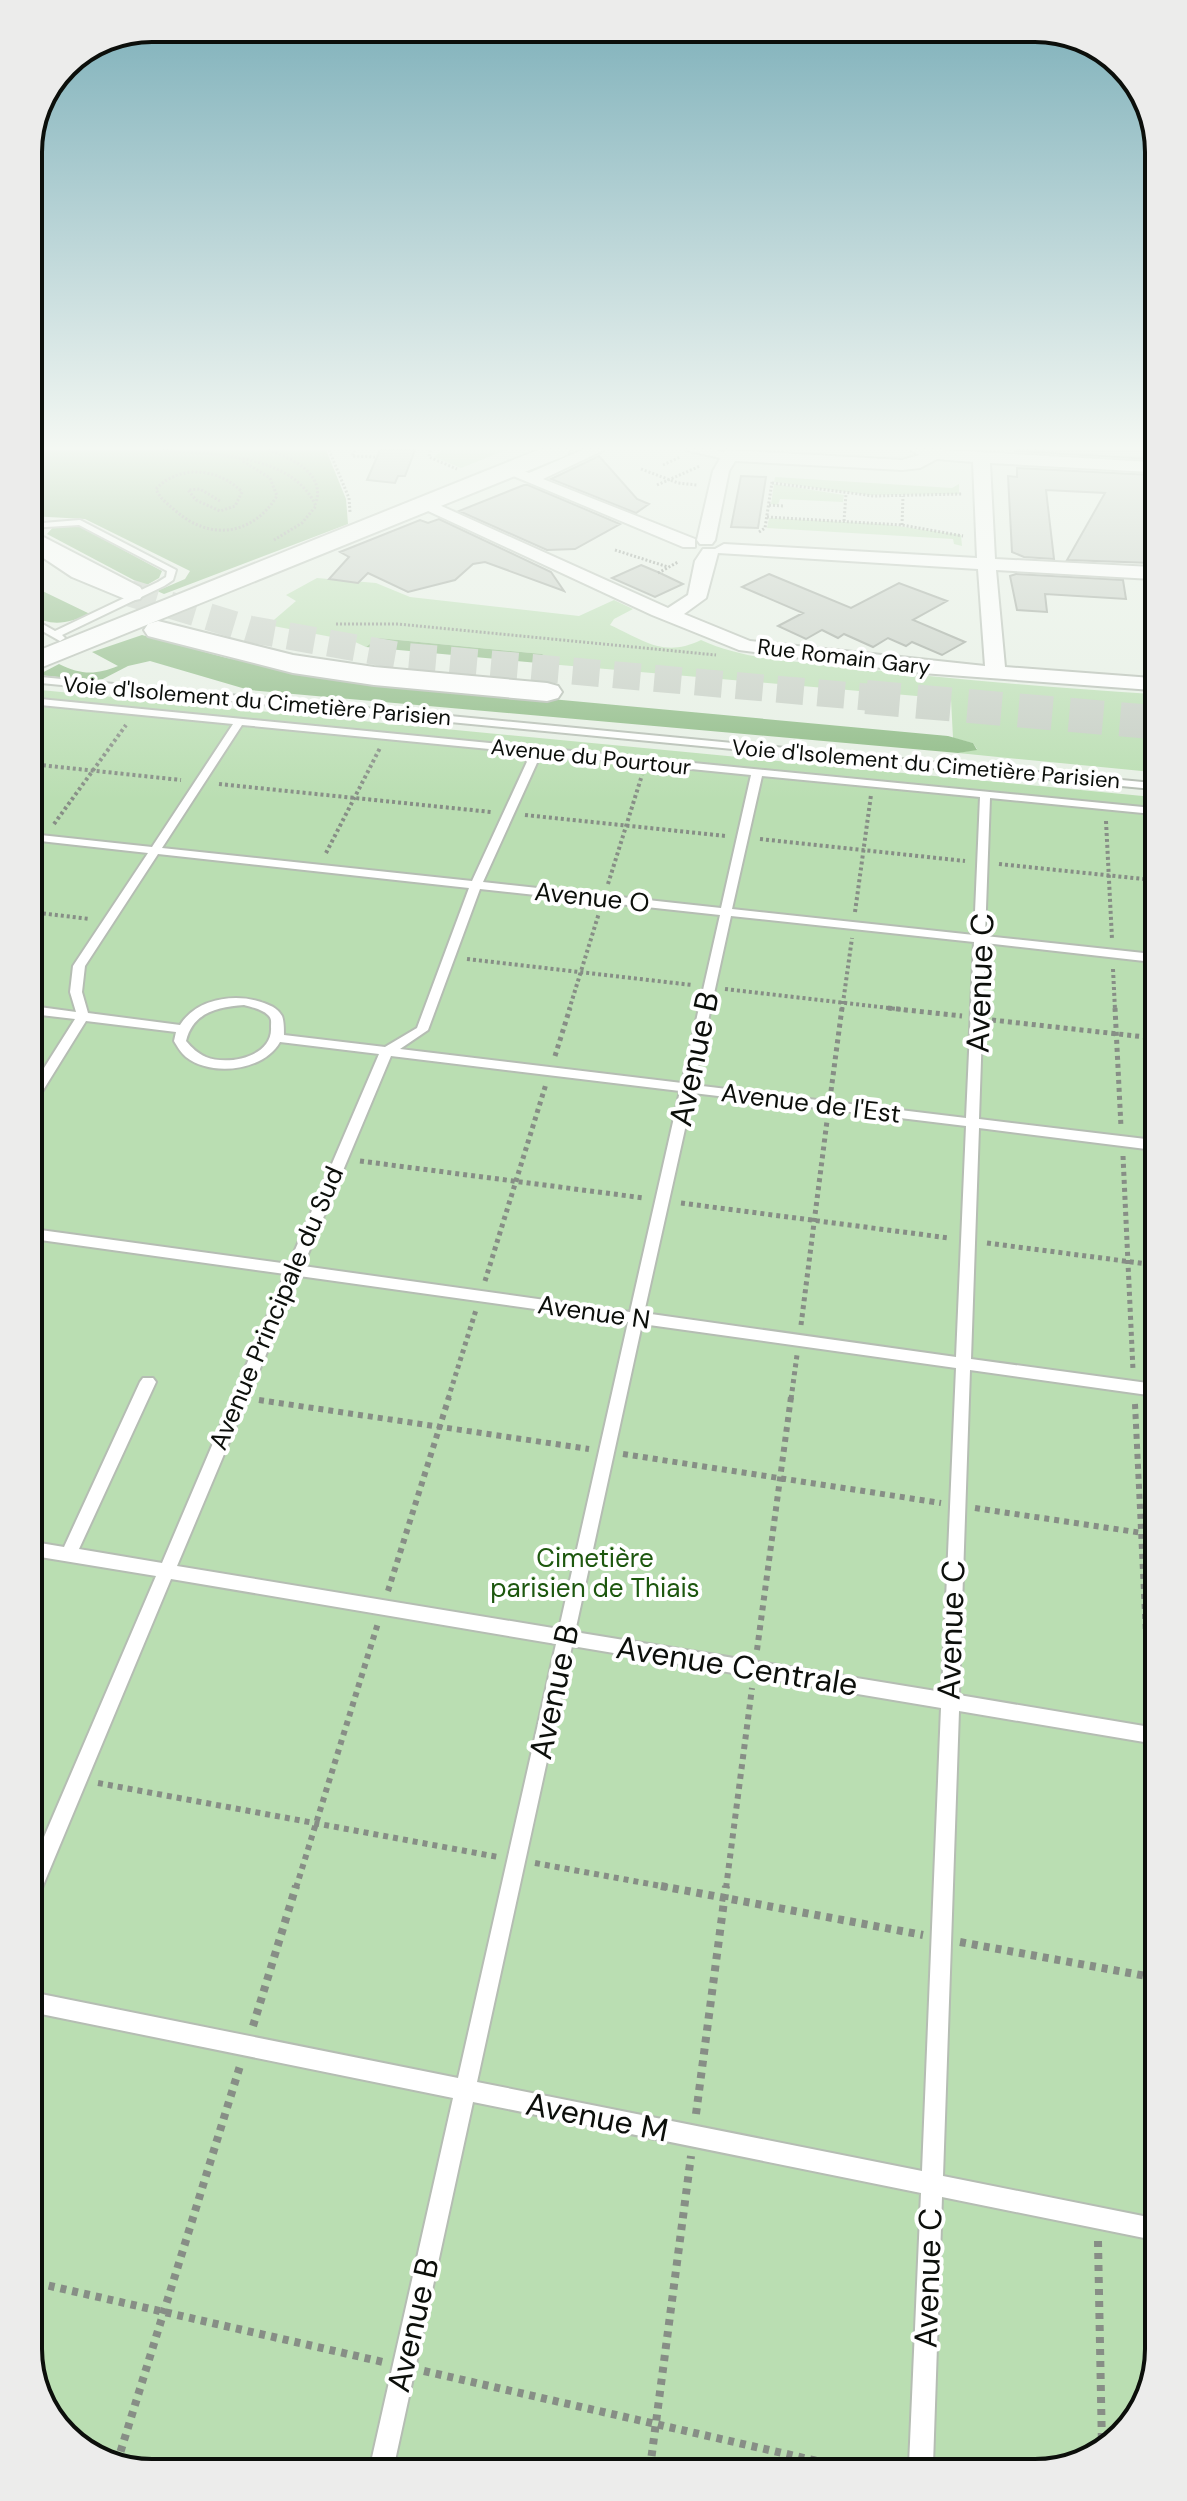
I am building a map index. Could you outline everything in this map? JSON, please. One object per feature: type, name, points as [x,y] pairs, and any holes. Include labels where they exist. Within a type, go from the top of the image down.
[{"type":"highway","points":[[75,567],[130,593]]},
{"type":"highway","points":[[52,585],[101,608]]},
{"type":"highway","points":[[158,630],[293,664],[374,676],[547,692]]},
{"type":"main road","points":[[42,656],[64,640],[257,567]]},
{"type":"street","name":"Rue Romain Gary","points":[[562,567],[746,646],[996,673],[1145,684]]},
{"type":"street","points":[[669,615],[697,598],[703,567]]},
{"type":"street","points":[[988,567],[996,673]]},
{"type":"street","points":[[1049,567],[1145,573]]},
{"type":"lane","points":[[42,627],[64,640],[170,578],[172,570],[166,567]]},
{"type":"lane","name":"Voie d'Isolement du Cimetière Parisien","points":[[42,680],[1145,785]]},
{"type":"lane","name":"Avenue du Pourtour","points":[[42,706],[136,712],[1145,810]]},
{"type":"lane","points":[[42,1081],[83,1016],[75,978],[79,966],[239,722]]},
{"type":"lane","points":[[387,1051],[422,1030],[476,885],[537,751]]},
{"type":"lane","name":"Avenue B","points":[[383,2459],[757,773]]},
{"type":"lane","name":"Avenue C","points":[[921,2459],[955,1505],[975,1123],[985,796]]},
{"type":"lane","name":"Avenue O","points":[[42,838],[1145,957]]},
{"type":"lane","points":[[245,1001],[270,1010],[277,1018],[278,1038],[258,1057],[242,1063],[208,1064],[184,1051],[180,1041],[182,1029],[188,1020],[207,1008],[245,1001]]},
{"type":"lane","points":[[42,1011],[182,1029]]},
{"type":"lane","name":"Avenue de l'Est","points":[[278,1038],[1145,1144]]},
{"type":"lane","name":"Avenue Principale du Sud","points":[[42,1864],[238,1396],[387,1051]]},
{"type":"lane","name":"Avenue N","points":[[42,1235],[1145,1389]]},
{"type":"lane","points":[[68,1555],[148,1382]]},
{"type":"lane","name":"Avenue Centrale","points":[[42,1550],[1145,1735]]},
{"type":"lane","name":"Avenue M","points":[[42,2004],[1145,2227]]},
{"type":"path","points":[[658,573],[668,567]]},
{"type":"path","points":[[336,624],[398,624],[602,642],[686,655],[736,654],[746,646]]},
{"type":"path","points":[[42,831],[93,771],[136,712]]},
{"type":"path","points":[[319,868],[386,736]]},
{"type":"path","points":[[42,765],[1145,879]]},
{"type":"path","points":[[651,2459],[872,784]]},
{"type":"path","points":[[1105,806],[1145,1595]]},
{"type":"path","points":[[42,913],[109,921]]},
{"type":"path","points":[[449,957],[1145,1037]]},
{"type":"path","points":[[339,1158],[1145,1264]]},
{"type":"path","points":[[238,1396],[1145,1534]]},
{"type":"path","points":[[78,1779],[1145,1976]]},
{"type":"path","points":[[1097,2218],[1102,2436]]},
{"type":"path","points":[[42,2284],[808,2459]]},
{"type":"green space","points":[[109,567],[154,567],[162,571],[159,578],[145,586]]},
{"type":"green space","points":[[181,567],[236,567],[164,594],[157,591],[185,579],[190,571]]},
{"type":"green space","points":[[317,578],[376,583],[410,597],[579,616],[614,600],[633,609],[614,619],[610,625],[644,642],[665,647],[676,648],[701,640],[734,652],[787,661],[957,679],[1145,693],[1145,771],[958,753],[977,749],[973,743],[953,738],[951,699],[560,665],[542,654],[378,638],[366,647],[353,641],[268,625],[296,601],[286,595]]},
{"type":"green space","points":[[42,591],[90,614],[60,623],[42,620]]},
{"type":"green space","points":[[142,635],[227,658],[347,680],[948,736],[973,743],[977,750],[958,753],[249,690],[150,661],[128,666],[99,681],[42,675],[59,664],[88,672],[118,666],[92,652]]},
{"type":"green space","points":[[378,638],[542,654],[560,665],[366,647]]},
{"type":"green space","name":"Cimetière parisien de Thiais","points":[[42,690],[1145,796],[1145,2349],[1134,2397],[1118,2421],[1090,2444],[1056,2457],[1035,2459],[145,2459],[110,2451],[97,2444],[74,2427],[57,2404],[44,2370],[42,2349]]},
{"type":"building","points":[[340,567],[470,567],[455,580],[408,592],[368,573],[358,583],[329,579]]},
{"type":"building","points":[[498,567],[540,567],[551,572],[564,591]]},
{"type":"building","points":[[637,567],[645,567],[683,584],[655,597],[612,578]]},
{"type":"building","points":[[769,574],[851,608],[899,583],[947,601],[913,620],[965,642],[942,655],[912,642],[906,646],[888,638],[873,647],[844,634],[838,638],[822,630],[806,639],[778,626],[803,613],[742,587]]},
{"type":"building","points":[[1010,576],[1123,580],[1126,599],[1045,594],[1047,612],[1017,610]]},
{"type":"tunnel","points":[[130,593],[249,629],[402,656],[889,699]]},
{"type":"tunnel","points":[[866,697],[1145,721]]}]
